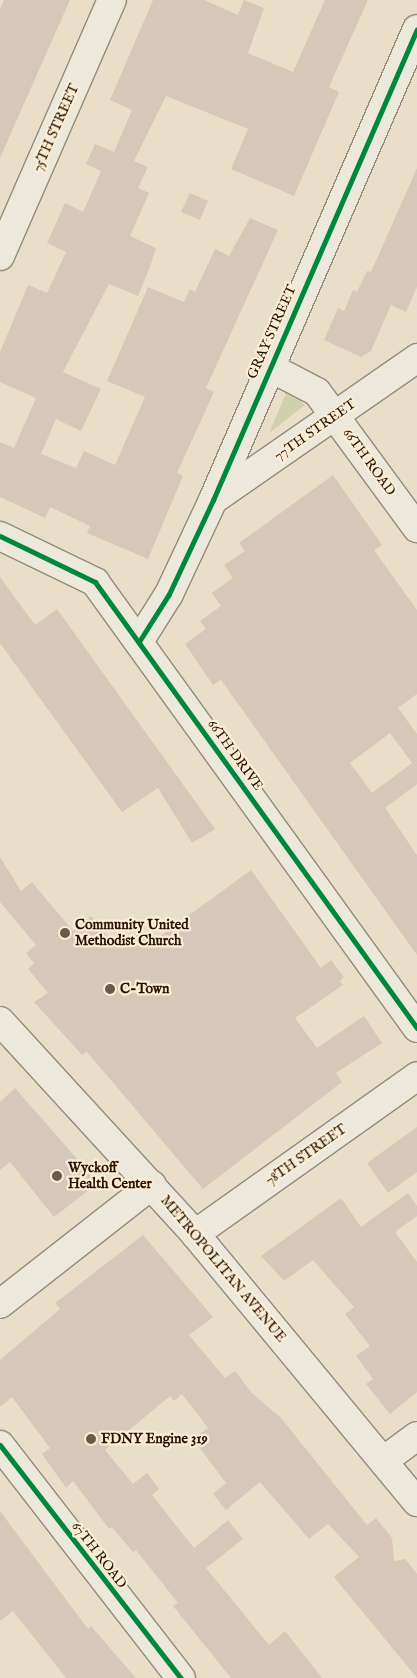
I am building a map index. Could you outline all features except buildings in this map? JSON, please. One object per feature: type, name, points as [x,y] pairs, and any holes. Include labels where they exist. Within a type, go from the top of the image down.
[{"type":"street","name":"75TH STREET","points":[[0,256],[112,0]]},
{"type":"street","name":"GRAY STREET","points":[[140,640],[169,594],[213,500],[417,29]]},
{"type":"street","name":"77TH STREET","points":[[213,500],[336,417],[417,358]]},
{"type":"street","name":"66TH ROAD","points":[[269,367],[317,392],[417,528]]},
{"type":"street","name":"66TH DRIVE","points":[[0,536],[95,582],[140,640],[417,1028]]},
{"type":"street","name":"METROPOLITAN AVENUE","points":[[0,1021],[152,1185],[417,1502]]},
{"type":"street","name":"78TH STREET","points":[[194,1234],[417,1076]]},
{"type":"street","points":[[0,1304],[152,1185]]},
{"type":"street","points":[[383,1461],[417,1436]]},
{"type":"street","name":"67TH ROAD","points":[[0,1445],[181,1678]]},
{"type":"green space","points":[[288,389],[305,405],[269,433]]},
{"type":"cycle path","points":[[140,640],[169,594],[213,500],[417,29]]},
{"type":"cycle path","points":[[0,536],[95,582],[417,1028]]},
{"type":"cycle path","points":[[0,1445],[181,1678]]},
{"type":"place","name":"Community United Methodist Church","points":[[65,933]]},
{"type":"place","name":"C-Town","points":[[110,989]]},
{"type":"place","name":"Wyckoff Health Center","points":[[57,1176]]},
{"type":"place","name":"FDNY Engine 319","points":[[91,1439]]}]
